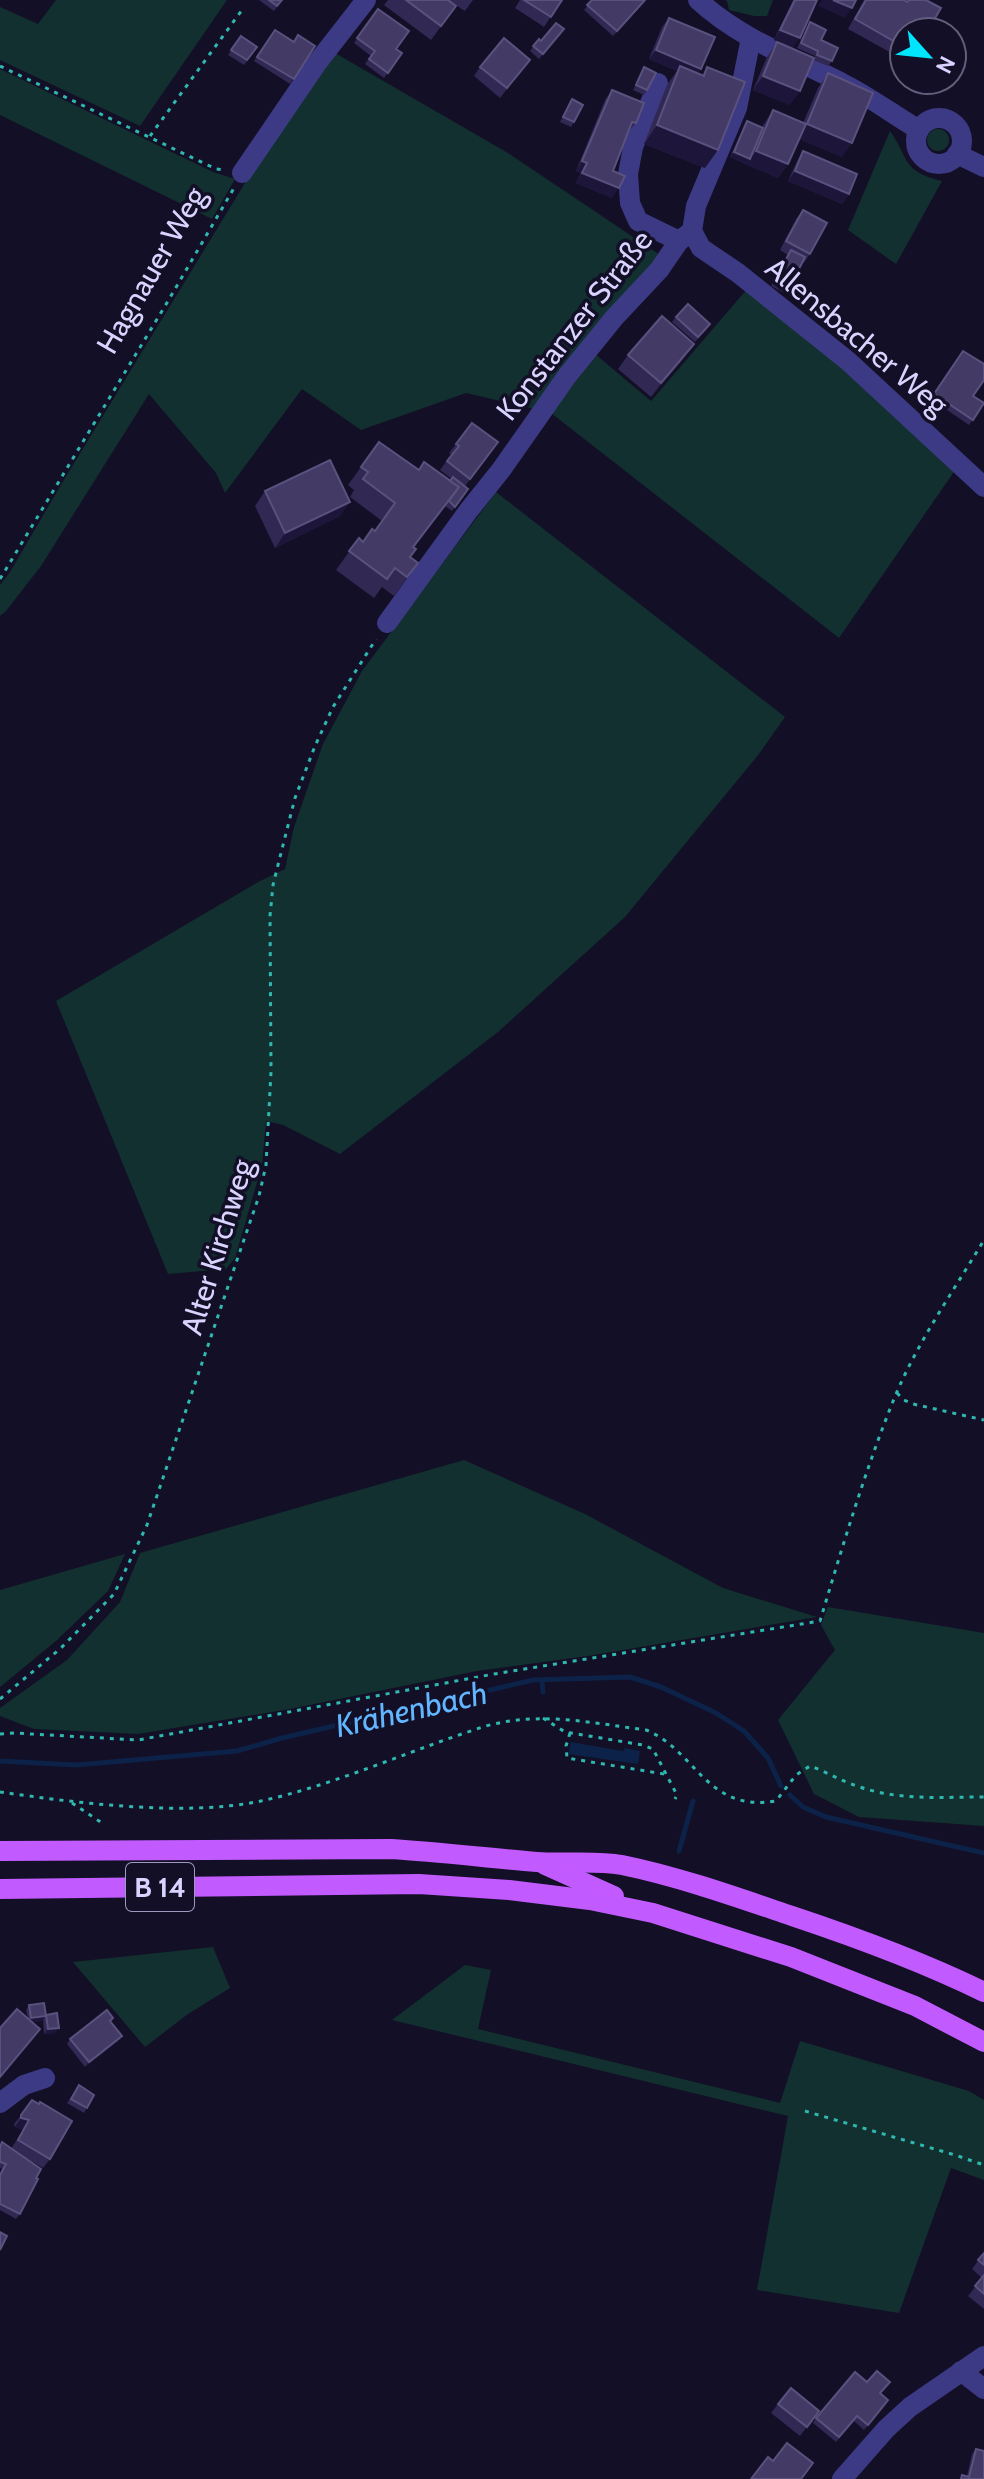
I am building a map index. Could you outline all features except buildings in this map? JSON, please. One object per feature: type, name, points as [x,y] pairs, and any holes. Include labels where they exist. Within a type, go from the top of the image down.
[{"type":"main road","name":"B 14","points":[[0,1851],[321,1848],[435,1851],[537,1862],[653,1913],[839,1974],[915,2006],[984,2042]]},
{"type":"main road","points":[[537,1862],[600,1862],[677,1879],[909,1956],[984,1992]]},
{"type":"main road","name":"B 14","points":[[0,1889],[419,1884],[509,1890],[590,1900],[653,1913]]},
{"type":"street","name":"Hagnauer Weg","points":[[242,173],[317,63],[366,0]]},
{"type":"street","points":[[698,0],[713,14],[751,38],[848,85],[919,130]]},
{"type":"street","name":"Konstanzer Straße","points":[[387,623],[567,376],[686,236],[737,108],[751,38]]},
{"type":"street","points":[[658,83],[633,147],[628,174],[630,203],[638,221],[686,236]]},
{"type":"street","points":[[933,119],[951,122],[961,136],[957,154],[948,162],[941,163],[924,158],[916,142],[922,125],[933,119]]},
{"type":"street","points":[[957,154],[984,167]]},
{"type":"street","name":"Allensbacher Weg","points":[[686,236],[738,273],[848,361],[984,487]]},
{"type":"street","points":[[0,2103],[24,2085],[45,2078]]},
{"type":"street","points":[[842,2479],[897,2418],[984,2356]]},
{"type":"street","points":[[961,2371],[984,2389]]},
{"type":"path","points":[[150,136],[242,10]]},
{"type":"path","points":[[0,66],[216,169],[242,173]]},
{"type":"path","name":"Hagnauer Weg","points":[[0,579],[242,173]]},
{"type":"path","name":"Alter Kirchweg","points":[[0,1699],[61,1648],[114,1594],[147,1525],[246,1234],[266,1165],[271,1072],[270,916],[273,885],[295,798],[333,707],[387,623]]},
{"type":"path","points":[[0,1734],[138,1740],[494,1674],[820,1621],[845,1539],[897,1393],[984,1240]]},
{"type":"path","points":[[897,1393],[913,1404],[984,1420]]},
{"type":"path","points":[[539,1717],[570,1733],[653,1749],[677,1795],[675,1799]]},
{"type":"path","points":[[0,1792],[70,1802],[213,1807],[259,1801],[295,1792],[486,1726],[511,1719],[539,1717],[658,1734],[702,1779],[738,1799],[759,1804],[776,1801],[796,1775],[810,1766],[858,1787],[911,1798],[984,1797]]},
{"type":"path","points":[[570,1733],[566,1746],[567,1758],[664,1774]]},
{"type":"path","points":[[70,1802],[102,1823]]},
{"type":"path","points":[[805,2111],[984,2165]]},
{"type":"green space","points":[[56,0],[227,0],[140,126],[0,60],[0,7],[38,24]]},
{"type":"green space","points":[[725,0],[773,0],[767,16],[754,16],[729,10]]},
{"type":"green space","points":[[335,53],[508,153],[660,255],[535,409],[466,393],[361,430],[302,389],[225,493],[216,473],[149,394],[41,566],[0,616],[0,585],[248,178]]},
{"type":"green space","points":[[0,69],[213,172],[235,179],[212,219],[0,115]]},
{"type":"green space","points":[[938,129],[946,132],[949,140],[946,148],[938,151],[930,148],[927,140],[930,132]]},
{"type":"green space","points":[[890,131],[913,168],[942,181],[896,264],[848,230]]},
{"type":"green space","points":[[748,288],[958,466],[839,638],[551,413],[594,353],[651,401]]},
{"type":"green space","points":[[496,492],[785,717],[759,754],[625,917],[498,1032],[340,1154],[283,1125],[266,1121],[262,1165],[235,1258],[226,1269],[168,1274],[56,1001],[285,869],[294,827],[323,744],[362,671]]},
{"type":"green space","points":[[464,1460],[585,1514],[723,1588],[817,1617],[588,1656],[477,1671],[290,1709],[138,1734],[34,1729],[0,1716],[0,1708],[67,1660],[120,1602],[140,1553]]},
{"type":"green space","points":[[125,1554],[108,1591],[56,1641],[0,1687],[0,1590]]},
{"type":"green space","points":[[828,1607],[984,1633],[984,1826],[859,1817],[814,1794],[778,1720],[835,1650],[821,1625]]},
{"type":"green space","points":[[213,1947],[230,1988],[188,2014],[145,2047],[73,1962]]},
{"type":"green space","points":[[465,1965],[491,1970],[478,2029],[780,2103],[800,2041],[969,2091],[984,2100],[984,2180],[951,2168],[899,2313],[757,2290],[788,2116],[392,2020]]},
{"type":"water","points":[[571,1742],[640,1751],[638,1764],[568,1754]]},
{"type":"waterway","name":"Krähenbach","points":[[0,1761],[76,1765],[237,1751],[533,1680],[630,1677],[661,1687],[716,1713],[744,1731],[768,1758],[781,1786]]},
{"type":"waterway","points":[[542,1680],[543,1692]]},
{"type":"waterway","name":"Krähenbach","points":[[790,1795],[803,1807],[826,1817],[984,1853]]},
{"type":"waterway","points":[[679,1851],[693,1801]]}]
